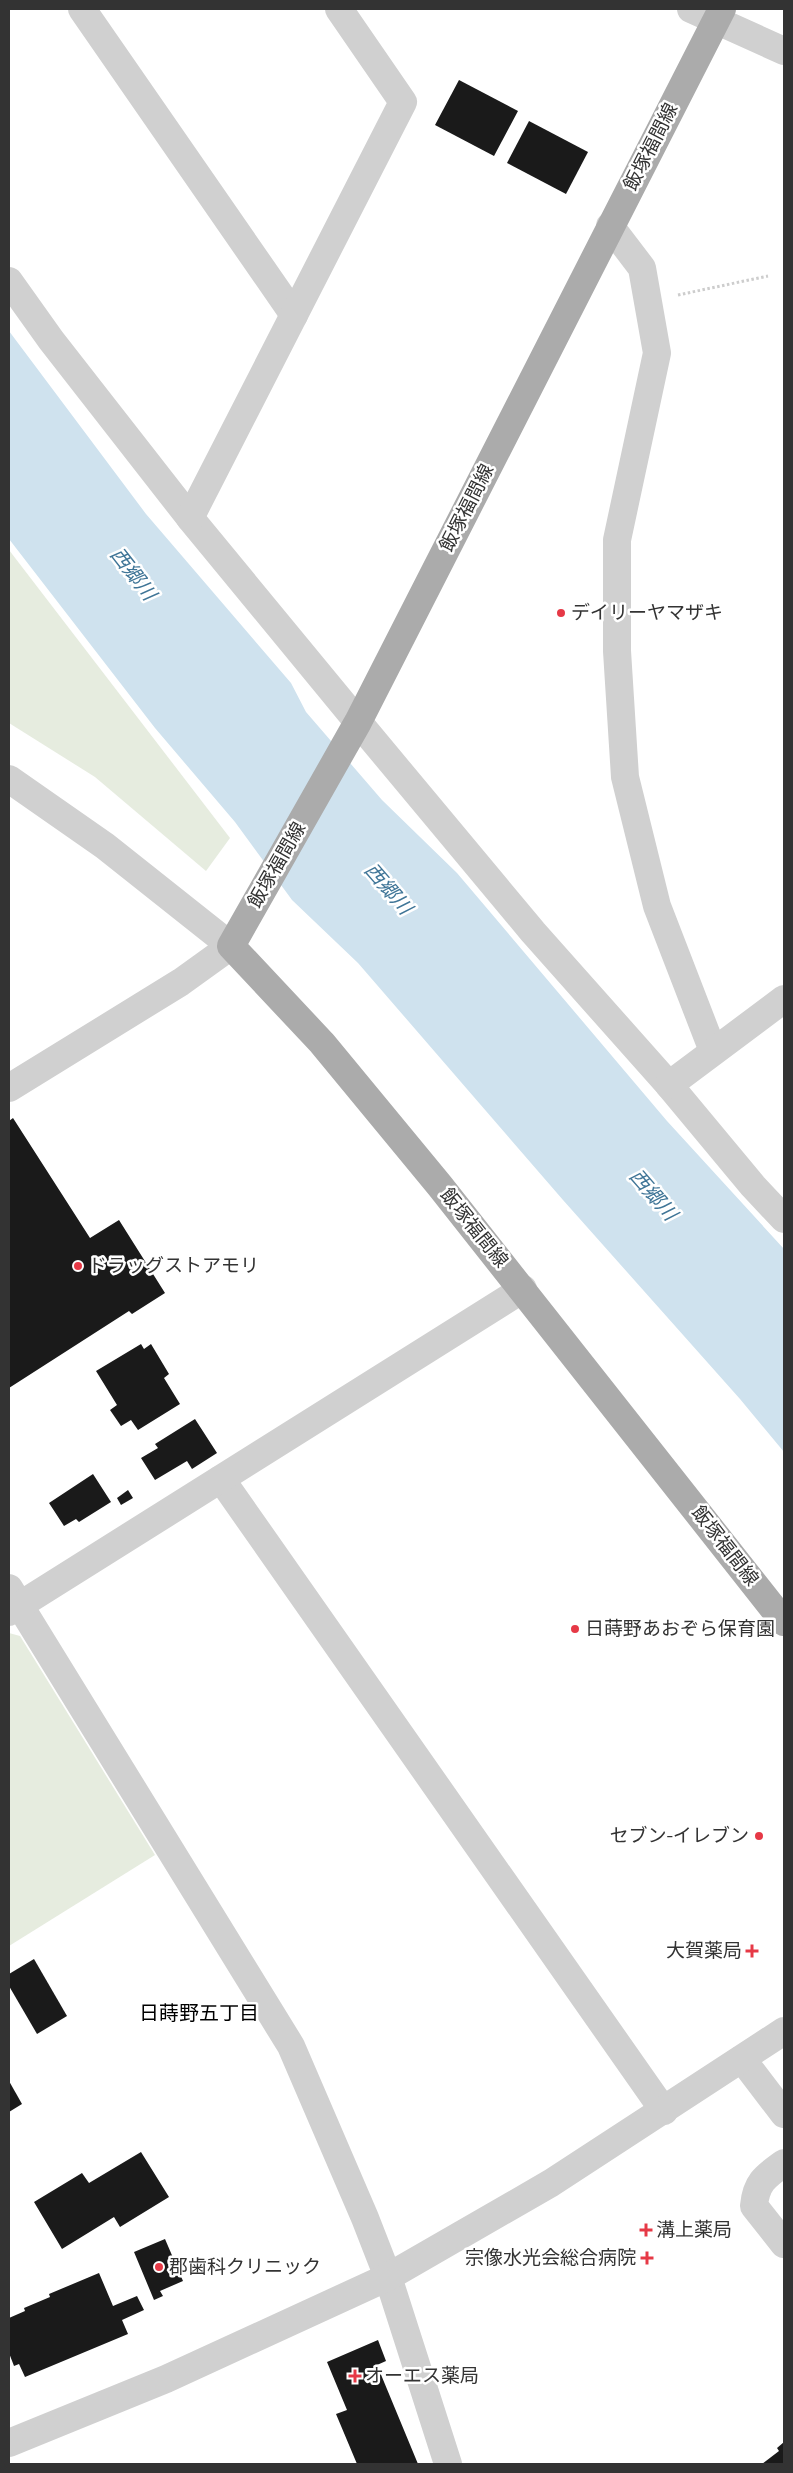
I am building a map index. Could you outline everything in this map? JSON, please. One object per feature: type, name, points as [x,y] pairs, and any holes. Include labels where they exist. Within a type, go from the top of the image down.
[{"type":"main road","name":"飯塚福間線","points":[[719,14],[351,734],[231,946],[322,1043],[523,1289],[784,1622]]},
{"type":"street","points":[[82,9],[294,315]]},
{"type":"street","points":[[190,518],[403,102],[339,9]]},
{"type":"street","points":[[691,9],[719,14],[784,51]]},
{"type":"street","points":[[610,226],[642,268],[657,353],[617,540],[617,651],[626,777],[657,906],[713,1051]]},
{"type":"street","points":[[9,280],[51,340],[190,518],[351,734],[533,932],[669,1085],[753,1186],[784,1219]]},
{"type":"street","points":[[9,780],[105,846],[231,946],[181,982],[9,1088]]},
{"type":"street","points":[[669,1085],[784,999]]},
{"type":"street","points":[[448,2464],[388,2277],[365,2218],[291,2046],[12,1602],[221,1479],[523,1289]]},
{"type":"street","points":[[221,1479],[664,2111]]},
{"type":"street","points":[[13,2433],[166,2379],[388,2277],[551,2183],[784,2031]]},
{"type":"street","points":[[742,2059],[784,2114]]},
{"type":"street","points":[[784,2163],[764,2178],[755,2192],[754,2206],[784,2244]]},
{"type":"path","points":[[648,302],[768,276]]},
{"type":"shaded area","points":[[9,550],[230,838],[206,871],[95,777],[9,723]]},
{"type":"shaded area","points":[[9,1633],[20,1636],[155,1855],[9,1946]]},
{"type":"water","name":"西郷川","points":[[9,331],[146,514],[291,683],[306,712],[382,800],[457,873],[667,1121],[784,1249],[784,1452],[740,1399],[563,1200],[358,963],[292,900],[235,822],[155,728],[9,539]]},
{"type":"building","points":[[459,80],[518,111],[494,156],[435,125]]},
{"type":"building","points":[[529,121],[588,152],[566,194],[507,163]]},
{"type":"building","name":"ドラッグストアモリ","points":[[13,1118],[90,1238],[119,1220],[165,1293],[132,1314],[129,1311],[9,1388],[9,1121]]},
{"type":"building","points":[[141,1344],[144,1349],[151,1344],[169,1374],[164,1378],[180,1404],[138,1430],[131,1420],[121,1426],[110,1410],[117,1405],[96,1371]]},
{"type":"building","points":[[195,1419],[217,1453],[192,1469],[187,1461],[155,1480],[141,1458],[158,1448],[155,1444]]},
{"type":"building","points":[[93,1474],[111,1502],[79,1522],[76,1519],[64,1526],[49,1503]]},
{"type":"building","points":[[128,1490],[133,1498],[121,1505],[117,1498]]},
{"type":"building","points":[[34,1959],[67,2016],[37,2034],[9,1986],[9,1974]]},
{"type":"building","points":[[9,2081],[22,2104],[9,2112]]},
{"type":"building","points":[[141,2152],[169,2197],[120,2227],[114,2217],[62,2249],[34,2202],[82,2173],[89,2183]]},
{"type":"building","name":"郡歯科クリニック","points":[[165,2239],[183,2281],[160,2291],[163,2296],[154,2300],[134,2252]]},
{"type":"building","points":[[99,2273],[113,2306],[137,2296],[144,2310],[122,2320],[128,2334],[25,2377],[19,2364],[14,2366],[9,2353],[9,2318],[25,2311],[24,2308],[50,2297],[49,2294]]},
{"type":"building","points":[[378,2340],[386,2361],[377,2365],[418,2464],[357,2464],[336,2414],[347,2410],[327,2362]]},
{"type":"building","points":[[784,2442],[784,2464],[762,2464],[779,2451],[777,2448]]},
{"type":"place","name":"デイリーヤマザキ","points":[[561,613]]},
{"type":"place","name":"ドラッグストアモリ","points":[[78,1266]]},
{"type":"place","name":"日蒔野あおぞら保育園","points":[[575,1629]]},
{"type":"place","name":"セブン-イレブン","points":[[759,1836]]},
{"type":"place","name":"大賀薬局","points":[[752,1951]]},
{"type":"place","name":"溝上薬局","points":[[646,2230]]},
{"type":"place","name":"宗像水光会総合病院","points":[[647,2258]]},
{"type":"place","name":"郡歯科クリニック","points":[[159,2267]]},
{"type":"place","name":"オーエス薬局","points":[[355,2376]]},
{"type":"district","name":"日蒔野五丁目","points":[[199,2013]]}]
